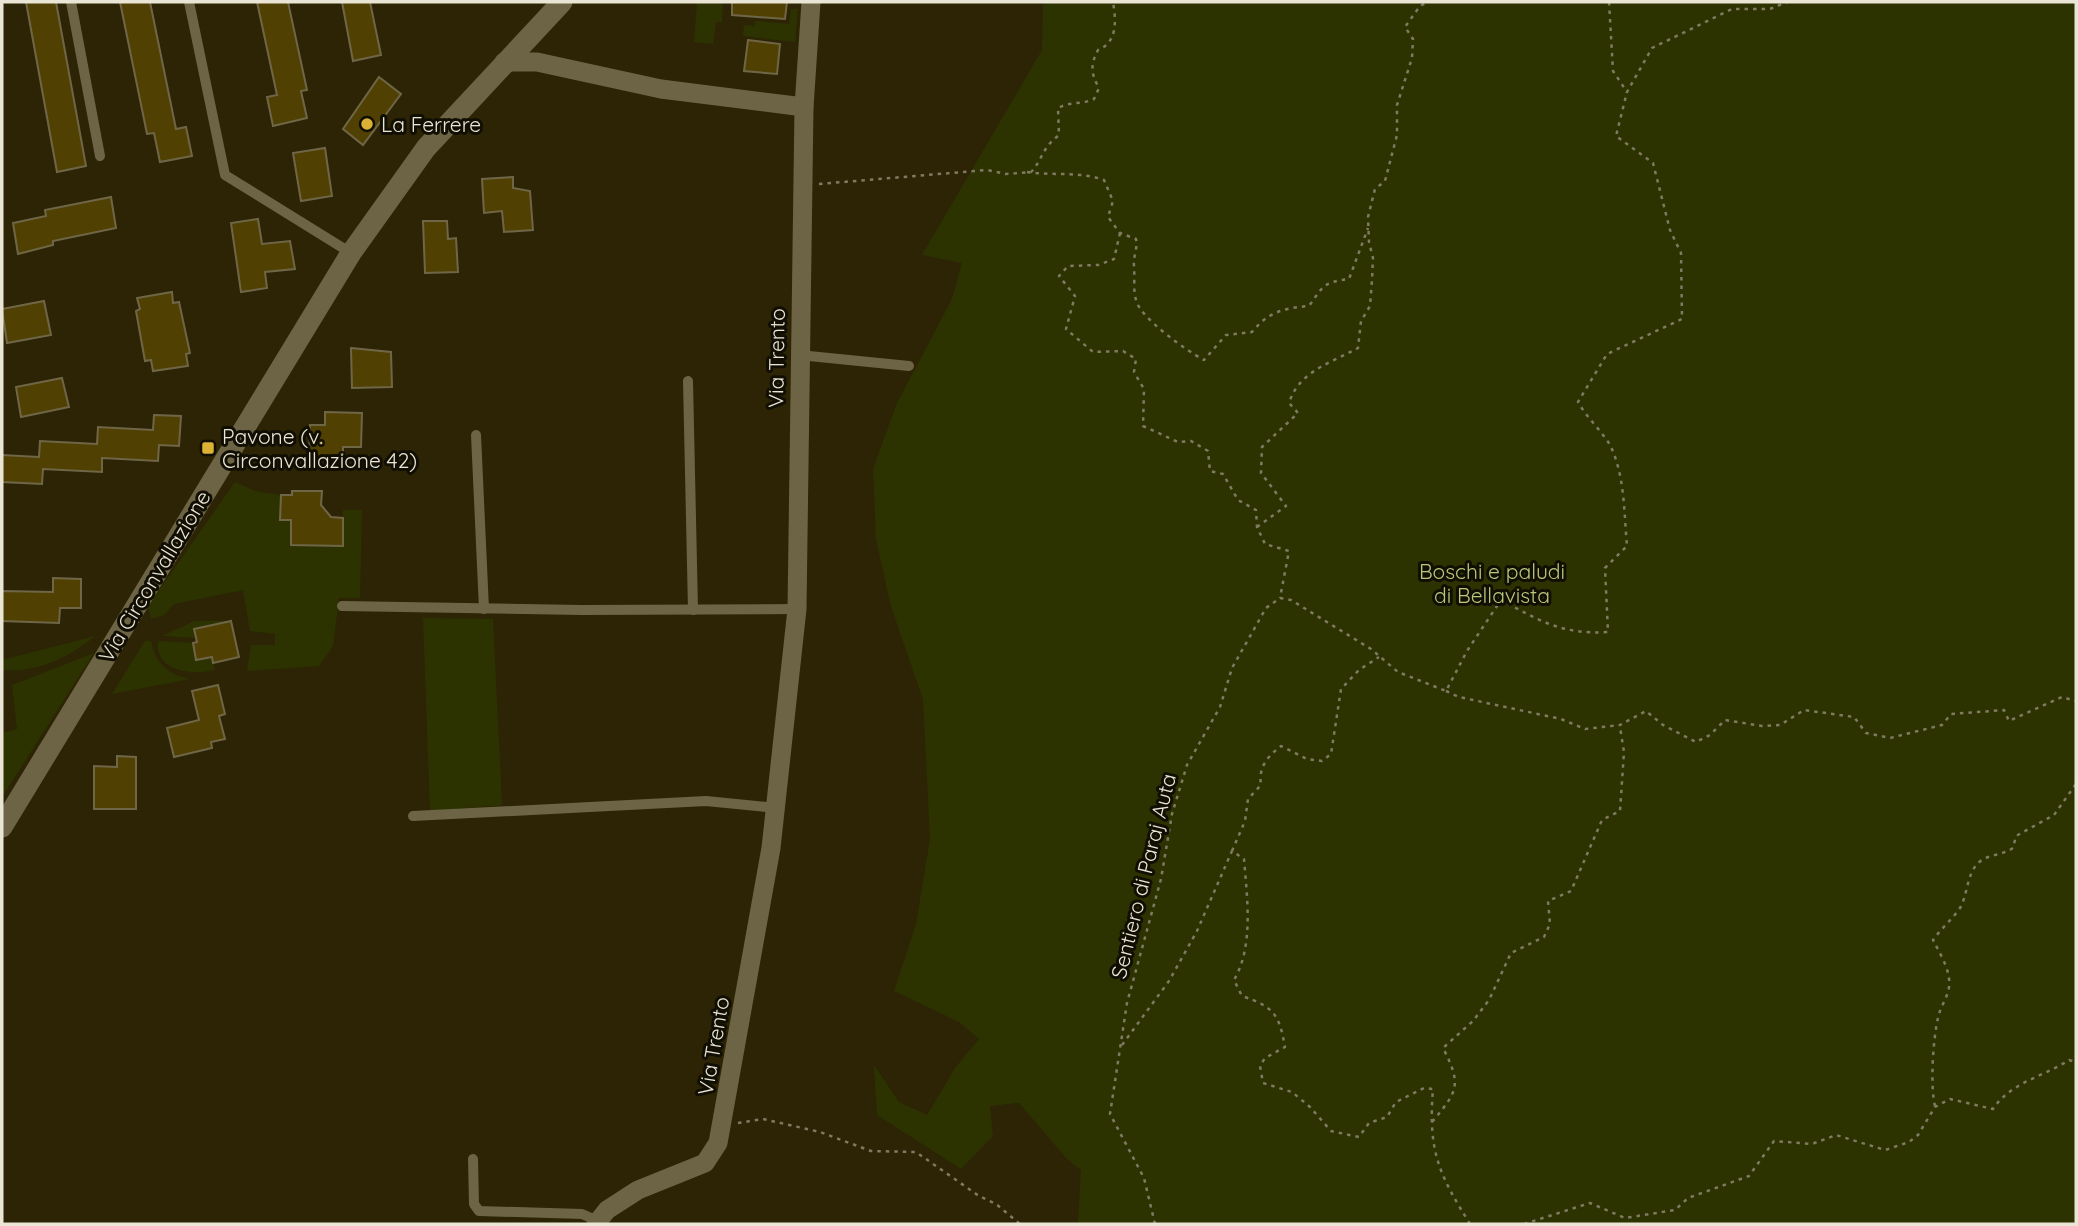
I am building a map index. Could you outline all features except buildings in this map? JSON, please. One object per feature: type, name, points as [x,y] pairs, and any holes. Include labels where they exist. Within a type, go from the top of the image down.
[{"type":"main road","name":"Via Circonvallazione","points":[[2,827],[351,253],[426,148],[562,2]]},
{"type":"street","name":"Via Trento","points":[[597,1223],[607,1210],[638,1190],[705,1163],[718,1143],[722,1122],[777,808],[797,609],[798,355],[804,107],[811,2]]},
{"type":"street","points":[[504,62],[537,62],[661,89],[804,107]]},
{"type":"lane","points":[[71,2],[100,156]]},
{"type":"lane","points":[[189,2],[225,175],[351,253]]},
{"type":"lane","points":[[798,355],[909,366]]},
{"type":"lane","points":[[688,381],[693,610]]},
{"type":"lane","points":[[475,435],[484,609]]},
{"type":"lane","points":[[342,606],[797,609]]},
{"type":"lane","points":[[412,816],[706,802],[777,808]]},
{"type":"lane","points":[[473,1159],[474,1204],[479,1210],[582,1214],[597,1223]]},
{"type":"path","points":[[1027,172],[1038,165],[1043,148],[1059,135],[1058,108],[1070,101],[1084,103],[1094,99],[1099,88],[1092,75],[1092,60],[1097,50],[1106,47],[1115,32],[1113,2]]},
{"type":"path","points":[[1257,527],[1286,506],[1261,472],[1262,447],[1284,430],[1298,414],[1289,403],[1294,388],[1319,365],[1334,362],[1358,348],[1361,321],[1370,306],[1373,258],[1368,217],[1376,188],[1385,181],[1397,135],[1397,105],[1412,58],[1413,39],[1405,27],[1420,6],[1428,2]]},
{"type":"path","points":[[1609,2],[1613,71],[1627,92]]},
{"type":"path","points":[[1446,691],[1467,651],[1502,600],[1546,625],[1581,634],[1608,632],[1605,568],[1627,547],[1619,467],[1609,444],[1587,419],[1578,402],[1607,354],[1682,319],[1681,253],[1670,230],[1653,163],[1616,136],[1627,92],[1652,48],[1732,9],[1770,9],[1787,2]]},
{"type":"path","points":[[803,185],[987,170],[1088,175],[1104,180],[1112,201],[1108,217],[1120,233],[1136,239],[1138,247],[1133,261],[1135,299],[1142,316],[1160,325],[1172,342],[1204,360],[1226,335],[1252,332],[1264,317],[1286,308],[1309,306],[1317,289],[1349,279],[1369,227]]},
{"type":"path","points":[[1120,233],[1114,259],[1098,265],[1068,266],[1059,276],[1075,296],[1066,330],[1093,352],[1123,351],[1136,359],[1134,372],[1144,388],[1143,425],[1178,442],[1191,440],[1208,451],[1210,471],[1223,474],[1238,500],[1256,510],[1257,527],[1265,544],[1289,551],[1280,598],[1291,600],[1380,656],[1398,672],[1459,697],[1561,719],[1585,729],[1620,725],[1646,711],[1663,725],[1696,741],[1710,735],[1725,720],[1762,726],[1780,724],[1804,710],[1854,717],[1866,733],[1890,738],[1942,724],[1951,714],[2004,709],[2009,721],[2062,697],[2076,701]]},
{"type":"path","name":"Sentiero di Paraj Auta","points":[[1155,1224],[1144,1178],[1110,1114],[1127,1003],[1161,879],[1172,814],[1187,765],[1220,707],[1232,668],[1266,608],[1280,598]]},
{"type":"path","points":[[1120,1046],[1130,1038],[1169,981],[1197,931],[1245,821],[1248,799],[1261,785],[1259,775],[1264,762],[1281,746],[1307,759],[1322,761],[1331,754],[1341,689],[1359,670],[1380,656]]},
{"type":"path","points":[[1432,1122],[1454,1094],[1457,1083],[1443,1048],[1473,1021],[1489,1000],[1511,953],[1544,937],[1550,924],[1548,901],[1571,891],[1602,820],[1620,811],[1624,752],[1620,725]]},
{"type":"path","points":[[1935,1107],[1931,1091],[1935,1040],[1938,1016],[1950,986],[1947,968],[1933,940],[1948,918],[1959,910],[1972,873],[1982,860],[2002,856],[2013,848],[2016,836],[2054,815],[2076,784]]},
{"type":"path","points":[[1232,851],[1244,859],[1245,878],[1246,948],[1244,964],[1234,980],[1242,996],[1263,1003],[1280,1020],[1284,1047],[1265,1058],[1260,1066],[1263,1083],[1292,1091],[1331,1131],[1359,1137],[1369,1123],[1387,1117],[1396,1102],[1424,1088],[1433,1089],[1431,1139],[1441,1175],[1470,1224]]},
{"type":"path","points":[[1524,1224],[1590,1203],[1625,1219],[1675,1210],[1688,1198],[1749,1176],[1774,1141],[1812,1144],[1836,1135],[1885,1150],[1909,1142],[1918,1135],[1935,1107],[1950,1100],[1993,1109],[2003,1094],[2013,1087],[2048,1074],[2069,1060],[2076,1062]]},
{"type":"path","points":[[722,1122],[750,1124],[763,1119],[820,1132],[871,1152],[916,1152],[979,1196],[996,1204],[1020,1224]]},
{"type":"green space","points":[[697,2],[723,2],[722,22],[716,22],[713,44],[694,42]]},
{"type":"green space","name":"Boschi e paludi di Bellavista","points":[[1043,2],[2076,2],[2076,1224],[1078,1224],[1081,1170],[1067,1159],[1019,1103],[990,1106],[993,1136],[961,1169],[877,1115],[874,1065],[899,1102],[927,1115],[955,1068],[979,1039],[959,1022],[894,991],[916,924],[930,839],[923,699],[891,607],[876,539],[873,469],[897,403],[952,299],[962,263],[922,255],[1042,50]]},
{"type":"green space","points":[[791,9],[798,9],[795,42],[743,36],[744,25],[755,26],[755,21],[789,24]]},
{"type":"green space","points":[[235,482],[255,491],[281,495],[280,519],[291,520],[291,545],[342,546],[343,510],[362,510],[360,598],[339,598],[333,646],[319,666],[247,671],[251,645],[275,645],[275,634],[250,631],[243,590],[174,604],[164,615],[151,619],[149,609],[146,609]]},
{"type":"green space","points":[[423,618],[493,619],[502,805],[430,811]]},
{"type":"green space","points":[[194,621],[231,621],[196,638],[162,636]]},
{"type":"green space","points":[[95,636],[52,662],[28,669],[2,670],[2,660]]},
{"type":"green space","points":[[145,641],[151,641],[156,656],[164,667],[190,679],[112,694]]},
{"type":"green space","points":[[158,641],[193,643],[196,660],[212,657],[215,670],[196,672],[169,666],[159,652]]},
{"type":"green space","points":[[94,653],[2,797],[2,733],[17,729],[12,685]]},
{"type":"place","name":"La Ferrere","points":[[367,124]]},
{"type":"place","name":"Pavone (v. Circonvallazione 42)","points":[[208,448]]}]
